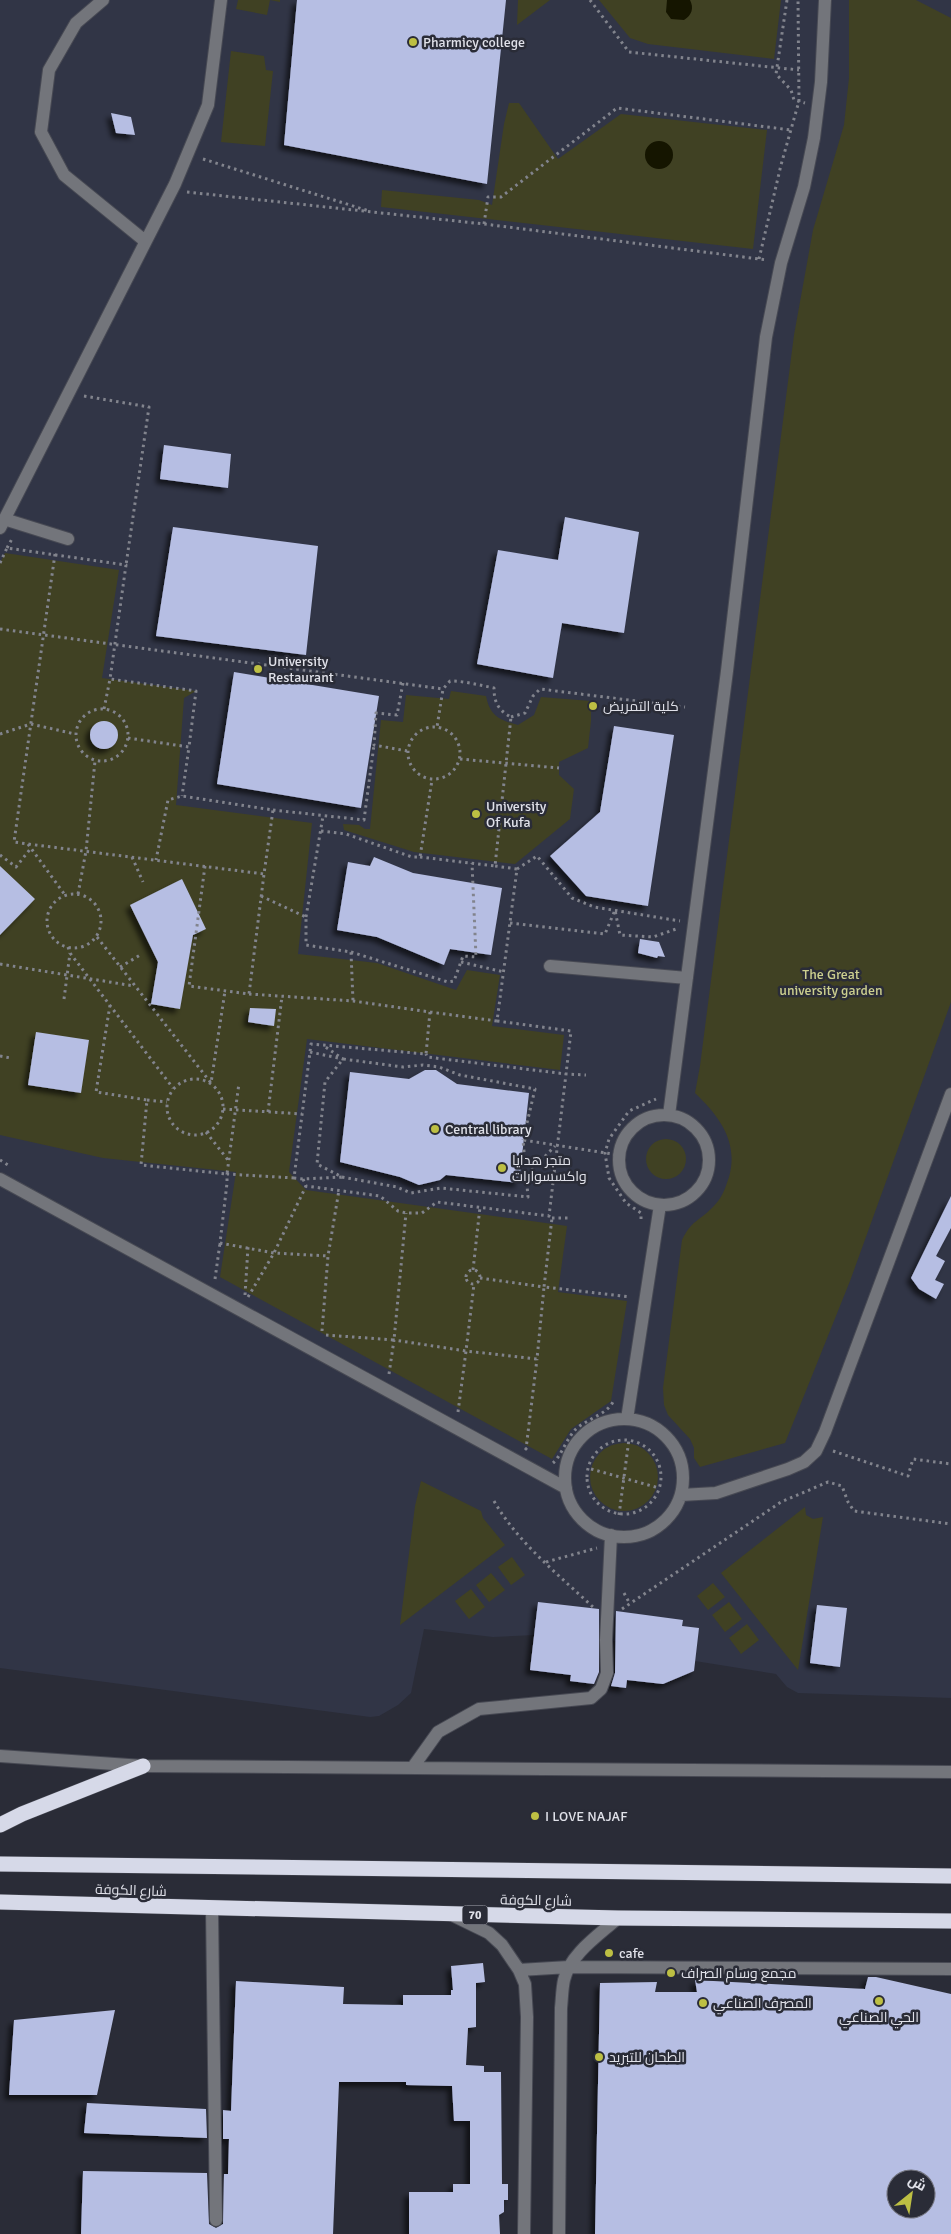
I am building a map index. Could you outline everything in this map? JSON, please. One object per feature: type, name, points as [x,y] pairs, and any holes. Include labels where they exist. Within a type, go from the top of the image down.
[{"type":"highway","points":[[0,1825],[22,1814],[143,1766]]},
{"type":"highway","name":"شارع الكوفة","points":[[0,1864],[263,1865],[648,1873],[951,1876]]},
{"type":"highway","name":"شارع الكوفة","points":[[0,1902],[212,1909],[618,1918],[951,1921]]},
{"type":"street","points":[[103,0],[76,23],[49,70],[42,132],[64,175],[145,241]]},
{"type":"street","points":[[68,539],[2,524],[175,184],[208,105],[221,0]]},
{"type":"street","points":[[669,1116],[727,671],[766,337],[781,263],[804,186],[814,138],[821,82],[825,0]]},
{"type":"street","points":[[550,966],[687,978]]},
{"type":"street","points":[[681,1495],[716,1493],[788,1469],[804,1462],[816,1451],[825,1432],[951,1094]]},
{"type":"street","points":[[655,1116],[669,1116],[684,1120],[697,1129],[706,1142],[709,1157],[708,1173],[701,1187],[690,1198],[675,1204],[660,1205],[646,1202],[630,1188],[620,1170],[619,1155],[623,1142],[636,1126],[655,1116]]},
{"type":"street","points":[[0,1179],[566,1488]]},
{"type":"street","points":[[627,1419],[660,1205]]},
{"type":"street","points":[[627,1419],[645,1423],[660,1431],[673,1444],[682,1469],[681,1495],[673,1511],[661,1524],[646,1533],[611,1540],[582,1518],[572,1504],[566,1488],[566,1470],[571,1453],[580,1438],[594,1428],[610,1421],[627,1419]]},
{"type":"street","points":[[413,1767],[438,1732],[479,1709],[591,1698],[601,1689],[607,1673],[606,1620],[611,1540]]},
{"type":"street","points":[[0,1756],[143,1766],[951,1772]]},
{"type":"street","points":[[212,1909],[216,2220]]},
{"type":"street","points":[[450,1914],[489,1933],[502,1945],[519,1970],[525,1984],[527,2016],[524,2234]]},
{"type":"street","points":[[558,2234],[561,2008],[564,1980],[569,1967],[578,1955],[618,1918]]},
{"type":"street","points":[[519,1970],[569,1967],[951,1969]]},
{"type":"path","points":[[590,0],[629,52],[799,70]]},
{"type":"path","points":[[787,0],[776,74],[791,90],[794,100],[808,104]]},
{"type":"path","points":[[759,259],[799,101],[798,0]]},
{"type":"path","points":[[484,224],[488,197],[501,197],[617,108],[791,130]]},
{"type":"path","points":[[203,159],[377,213]]},
{"type":"path","points":[[187,192],[484,224],[767,260],[765,269]]},
{"type":"path","points":[[84,396],[149,407],[116,645],[104,709]]},
{"type":"path","points":[[0,563],[7,548],[126,565]]},
{"type":"path","points":[[55,554],[14,842],[264,874]]},
{"type":"path","points":[[0,629],[443,688]]},
{"type":"path","points":[[110,678],[196,691],[182,796]]},
{"type":"path","points":[[437,727],[443,688],[450,681],[463,681],[478,686],[494,688],[494,698],[497,705],[511,717]]},
{"type":"path","points":[[156,860],[168,800],[182,796],[272,810],[364,820],[374,744],[376,712],[397,715],[403,683]]},
{"type":"path","points":[[511,717],[525,713],[533,696],[540,689],[685,706]]},
{"type":"path","points":[[104,709],[112,711],[125,722],[128,738],[120,754],[113,759],[96,761],[80,751],[75,734],[77,726],[88,713],[104,709]]},
{"type":"path","points":[[495,866],[511,717]]},
{"type":"path","points":[[0,734],[31,724],[75,734]]},
{"type":"path","points":[[437,727],[449,731],[455,736],[459,743],[460,759],[458,766],[447,777],[432,780],[419,775],[414,770],[410,764],[408,751],[410,743],[420,731],[426,728],[437,727]]},
{"type":"path","points":[[128,738],[189,746]]},
{"type":"path","points":[[374,744],[408,751]]},
{"type":"path","points":[[460,759],[559,768]]},
{"type":"path","points":[[78,894],[86,851],[96,761]]},
{"type":"path","points":[[420,857],[432,780]]},
{"type":"path","points":[[249,994],[272,810]]},
{"type":"path","points":[[323,816],[306,917],[306,945],[352,952],[448,982],[454,981],[463,956],[476,956],[472,863]]},
{"type":"path","points":[[321,831],[346,834],[405,855],[517,869],[537,856],[572,898],[594,907],[680,921]]},
{"type":"path","points":[[28,844],[65,895]]},
{"type":"path","points":[[0,855],[16,867],[31,848]]},
{"type":"path","points":[[132,857],[143,882]]},
{"type":"path","points":[[205,866],[189,986],[249,994],[353,1001],[571,1031],[556,1145],[537,1359],[526,1449]]},
{"type":"path","points":[[497,1021],[517,869]]},
{"type":"path","points":[[78,894],[92,900],[101,914],[100,930],[97,937],[84,946],[68,947],[60,944],[54,938],[47,922],[51,906],[65,895],[78,894]]},
{"type":"path","points":[[262,896],[306,917]]},
{"type":"path","points":[[510,923],[605,934],[615,910]]},
{"type":"path","points":[[615,910],[620,935],[653,937],[679,928]]},
{"type":"path","points":[[678,937],[681,912]]},
{"type":"path","points":[[97,937],[222,1097],[223,1109],[218,1123],[206,1132],[188,1134],[178,1129],[170,1120],[167,1102],[173,1088],[178,1083],[191,1078],[210,1083]]},
{"type":"path","points":[[68,947],[173,1088]]},
{"type":"path","points":[[64,1000],[70,952]]},
{"type":"path","points":[[352,952],[353,1001]]},
{"type":"path","points":[[120,967],[142,954]]},
{"type":"path","points":[[461,962],[504,972]]},
{"type":"path","points":[[0,964],[135,986]]},
{"type":"path","points":[[210,1083],[225,991]]},
{"type":"path","points":[[268,1112],[282,996]]},
{"type":"path","points":[[110,1005],[96,1092],[167,1102]]},
{"type":"path","points":[[426,1054],[430,1012]]},
{"type":"path","points":[[294,1178],[311,1044],[426,1054],[427,1057],[586,1075]]},
{"type":"path","points":[[323,1045],[343,1059]]},
{"type":"path","points":[[147,1100],[141,1166],[303,1179],[342,1177],[397,1186],[411,1193],[441,1188],[528,1196],[523,1140],[535,1089],[460,1075],[439,1067],[423,1065],[403,1067],[343,1059],[310,1052]]},
{"type":"path","points":[[0,1056],[11,1058]]},
{"type":"path","points":[[342,1177],[317,1164],[325,1082],[343,1059]]},
{"type":"path","points":[[215,1279],[227,1183],[226,1174],[239,1083]]},
{"type":"path","points":[[640,1228],[641,1213],[626,1203],[609,1178],[606,1153],[610,1139],[629,1111],[656,1101],[658,1095]]},
{"type":"path","points":[[223,1109],[302,1114]]},
{"type":"path","points":[[206,1132],[228,1160]]},
{"type":"path","points":[[523,1140],[619,1155]]},
{"type":"path","points":[[526,1176],[556,1145]]},
{"type":"path","points":[[248,1247],[247,1296],[274,1253],[306,1186],[303,1179]]},
{"type":"path","points":[[306,1186],[380,1196],[398,1211],[406,1213],[422,1213],[437,1202],[568,1218]]},
{"type":"path","points":[[322,1331],[328,1256],[339,1190]]},
{"type":"path","points":[[474,1270],[480,1208]]},
{"type":"path","points":[[389,1375],[406,1213]]},
{"type":"path","points":[[220,1243],[274,1253],[328,1256]]},
{"type":"path","points":[[474,1270],[478,1272],[480,1278]]},
{"type":"path","points":[[474,1270],[467,1273],[466,1277],[469,1283],[474,1284]]},
{"type":"path","points":[[480,1278],[631,1297],[629,1306]]},
{"type":"path","points":[[450,1408],[459,1412],[474,1284],[480,1278]]},
{"type":"path","points":[[326,1335],[394,1340],[537,1359]]},
{"type":"path","points":[[547,1460],[554,1463],[564,1444],[574,1432],[589,1419],[607,1409],[614,1400]]},
{"type":"path","points":[[619,1515],[629,1439]]},
{"type":"path","points":[[629,1439],[644,1445],[658,1461],[661,1475],[659,1488],[654,1499],[642,1510],[619,1515],[605,1509],[593,1498],[586,1477],[589,1465],[597,1452],[612,1442],[629,1439]]},
{"type":"path","points":[[518,1444],[533,1452]]},
{"type":"path","points":[[829,1449],[908,1476],[913,1459],[951,1464]]},
{"type":"path","points":[[591,1469],[659,1488]]},
{"type":"path","points":[[494,1501],[503,1517],[545,1562],[606,1620],[781,1502],[817,1485],[828,1482],[842,1486],[848,1502],[854,1511],[951,1524]]},
{"type":"path","points":[[545,1562],[611,1540]]},
{"type":"shaded area","name":"University Of Kufa","points":[[0,0],[951,0],[951,1698],[798,1693],[787,1687],[776,1674],[676,1658],[653,1646],[557,1634],[493,1637],[424,1629],[411,1693],[398,1705],[379,1716],[370,1717],[0,1668]]},
{"type":"shaded area","points":[[667,0],[690,0],[692,11],[684,20],[671,19],[666,12]]},
{"type":"shaded area","points":[[659,141],[669,145],[673,155],[669,165],[659,169],[649,165],[645,155],[649,145]]},
{"type":"green space","points":[[238,0],[270,0],[267,15],[236,9]]},
{"type":"green space","points":[[518,0],[550,0],[517,25]]},
{"type":"green space","points":[[599,0],[781,0],[774,59],[648,44],[630,38]]},
{"type":"green space","name":"The Great university garden","points":[[849,0],[916,0],[951,18],[951,1002],[850,1281],[785,1443],[700,1467],[694,1458],[694,1448],[690,1439],[668,1415],[664,1405],[663,1388],[682,1240],[692,1225],[719,1200],[728,1181],[731,1164],[731,1152],[725,1130],[712,1111],[695,1093],[794,335],[813,230],[844,125],[849,78]]},
{"type":"green space","points":[[231,51],[264,56],[266,70],[273,71],[265,146],[221,142]]},
{"type":"green space","points":[[509,103],[519,103],[558,159],[621,114],[767,130],[753,249],[381,207],[382,190],[479,200],[492,205]]},
{"type":"green space","points":[[5,553],[119,570],[102,678],[196,691],[184,698],[176,805],[312,823],[298,954],[377,963],[456,990],[467,970],[500,975],[492,1026],[564,1035],[560,1070],[307,1039],[289,1172],[306,1190],[567,1226],[558,1292],[627,1301],[611,1401],[571,1429],[552,1459],[220,1277],[236,1172],[103,1158],[0,1135],[0,563]]},
{"type":"green space","points":[[451,691],[486,696],[490,708],[496,716],[518,725],[534,715],[541,697],[591,701],[588,748],[559,762],[559,775],[574,789],[570,819],[515,864],[414,852],[344,830],[343,824],[359,825],[365,829],[370,829],[381,720],[403,722],[406,695],[449,699]]},
{"type":"green space","points":[[670,1139],[677,1142],[683,1148],[686,1159],[685,1167],[677,1176],[670,1179],[662,1179],[655,1176],[647,1167],[646,1155],[649,1148],[658,1140]]},
{"type":"green space","points":[[617,1443],[631,1443],[643,1448],[653,1458],[658,1470],[658,1484],[653,1496],[643,1506],[631,1511],[617,1511],[605,1506],[595,1496],[590,1484],[590,1470],[595,1458],[605,1448]]},
{"type":"green space","points":[[421,1481],[481,1511],[483,1518],[505,1545],[400,1625],[415,1506]]},
{"type":"green space","points":[[805,1507],[806,1515],[813,1519],[823,1517],[798,1670],[721,1573]]},
{"type":"green space","points":[[512,1557],[525,1575],[511,1585],[498,1567]]},
{"type":"green space","points":[[491,1573],[505,1590],[489,1602],[476,1585]]},
{"type":"green space","points":[[713,1583],[725,1597],[708,1610],[697,1596]]},
{"type":"green space","points":[[471,1589],[485,1607],[469,1619],[455,1601]]},
{"type":"green space","points":[[729,1602],[742,1619],[725,1632],[712,1615]]},
{"type":"green space","points":[[747,1624],[759,1640],[741,1654],[729,1638]]},
{"type":"building","name":"Pharmicy college","points":[[297,0],[506,0],[487,184],[284,145]]},
{"type":"building","points":[[111,113],[131,117],[135,135],[116,133]]},
{"type":"building","points":[[164,445],[231,454],[228,488],[160,479]]},
{"type":"building","points":[[565,517],[639,532],[624,633],[562,623],[553,678],[477,664],[498,550],[558,560]]},
{"type":"building","points":[[173,527],[318,546],[306,655],[156,636]]},
{"type":"building","points":[[234,672],[379,696],[361,808],[217,784]]},
{"type":"building","points":[[104,721],[114,725],[118,735],[114,745],[104,749],[94,745],[90,735],[94,725]]},
{"type":"building","points":[[614,726],[674,735],[648,906],[586,896],[550,856],[600,812]]},
{"type":"building","points":[[374,857],[413,873],[502,888],[491,955],[450,949],[444,965],[377,937],[337,930],[348,862],[370,866]]},
{"type":"building","points":[[0,866],[35,899],[0,935]]},
{"type":"building","points":[[182,879],[206,929],[193,935],[180,1009],[151,1004],[158,962],[130,905]]},
{"type":"building","points":[[640,939],[659,942],[665,957],[658,956],[657,958],[638,953]]},
{"type":"building","points":[[250,1008],[276,1009],[274,1026],[248,1022]]},
{"type":"building","points":[[36,1032],[89,1040],[81,1093],[28,1085]]},
{"type":"building","points":[[425,1070],[436,1070],[457,1084],[529,1093],[519,1183],[446,1175],[440,1180],[419,1185],[400,1177],[340,1162],[350,1072],[409,1079]]},
{"type":"building","points":[[951,1196],[951,1228],[936,1256],[945,1261],[935,1280],[944,1284],[936,1299],[919,1289],[911,1278]]},
{"type":"building","points":[[538,1602],[599,1609],[599,1672],[594,1684],[570,1681],[571,1675],[530,1670]]},
{"type":"building","points":[[817,1605],[847,1608],[840,1667],[810,1663]]},
{"type":"building","points":[[616,1611],[683,1620],[682,1626],[699,1628],[694,1671],[663,1684],[627,1680],[626,1688],[611,1686],[615,1673]]},
{"type":"building","points":[[483,1963],[485,1982],[476,1983],[476,2027],[468,2028],[466,2065],[484,2066],[484,2072],[501,2072],[502,2184],[508,2184],[508,2200],[504,2200],[504,2212],[499,2215],[500,2234],[409,2234],[409,2192],[453,2192],[453,2184],[470,2184],[470,2121],[454,2121],[452,2086],[406,2085],[406,2082],[339,2082],[333,2234],[81,2234],[83,2171],[207,2173],[209,2224],[216,2228],[223,2224],[224,2174],[228,2174],[229,2139],[223,2139],[223,2110],[231,2111],[236,1981],[344,1987],[343,2004],[403,2005],[403,1995],[451,1995],[451,1990],[453,1990],[451,1966]]},
{"type":"building","points":[[868,1977],[876,1977],[951,1994],[951,2234],[595,2234],[600,1983],[657,1982],[655,1992],[697,1992],[695,1980],[865,1989]]},
{"type":"building","points":[[115,2010],[97,2095],[9,2095],[14,2020]]},
{"type":"building","points":[[87,2103],[206,2109],[207,2138],[84,2133]]},
{"type":"place","name":"Pharmicy college","points":[[413,42]]},
{"type":"place","name":"University Restaurant","points":[[258,669]]},
{"type":"place","name":"كلية التمريض","points":[[593,706]]},
{"type":"place","name":"University Of Kufa","points":[[476,814]]},
{"type":"place","name":"Central library","points":[[435,1129]]},
{"type":"place","name":"متجر هدايا واكسسوارات","points":[[502,1168]]},
{"type":"place","name":"I LOVE NAJAF","points":[[535,1816]]},
{"type":"place","name":"cafe","points":[[609,1953]]},
{"type":"place","name":"مجمع وسام الصراف","points":[[671,1973]]},
{"type":"place","name":"الحي الصناعي","points":[[879,2001]]},
{"type":"place","name":"المصرف الصناعي","points":[[703,2003]]},
{"type":"place","name":"الطحان للتبريد","points":[[599,2057]]}]
